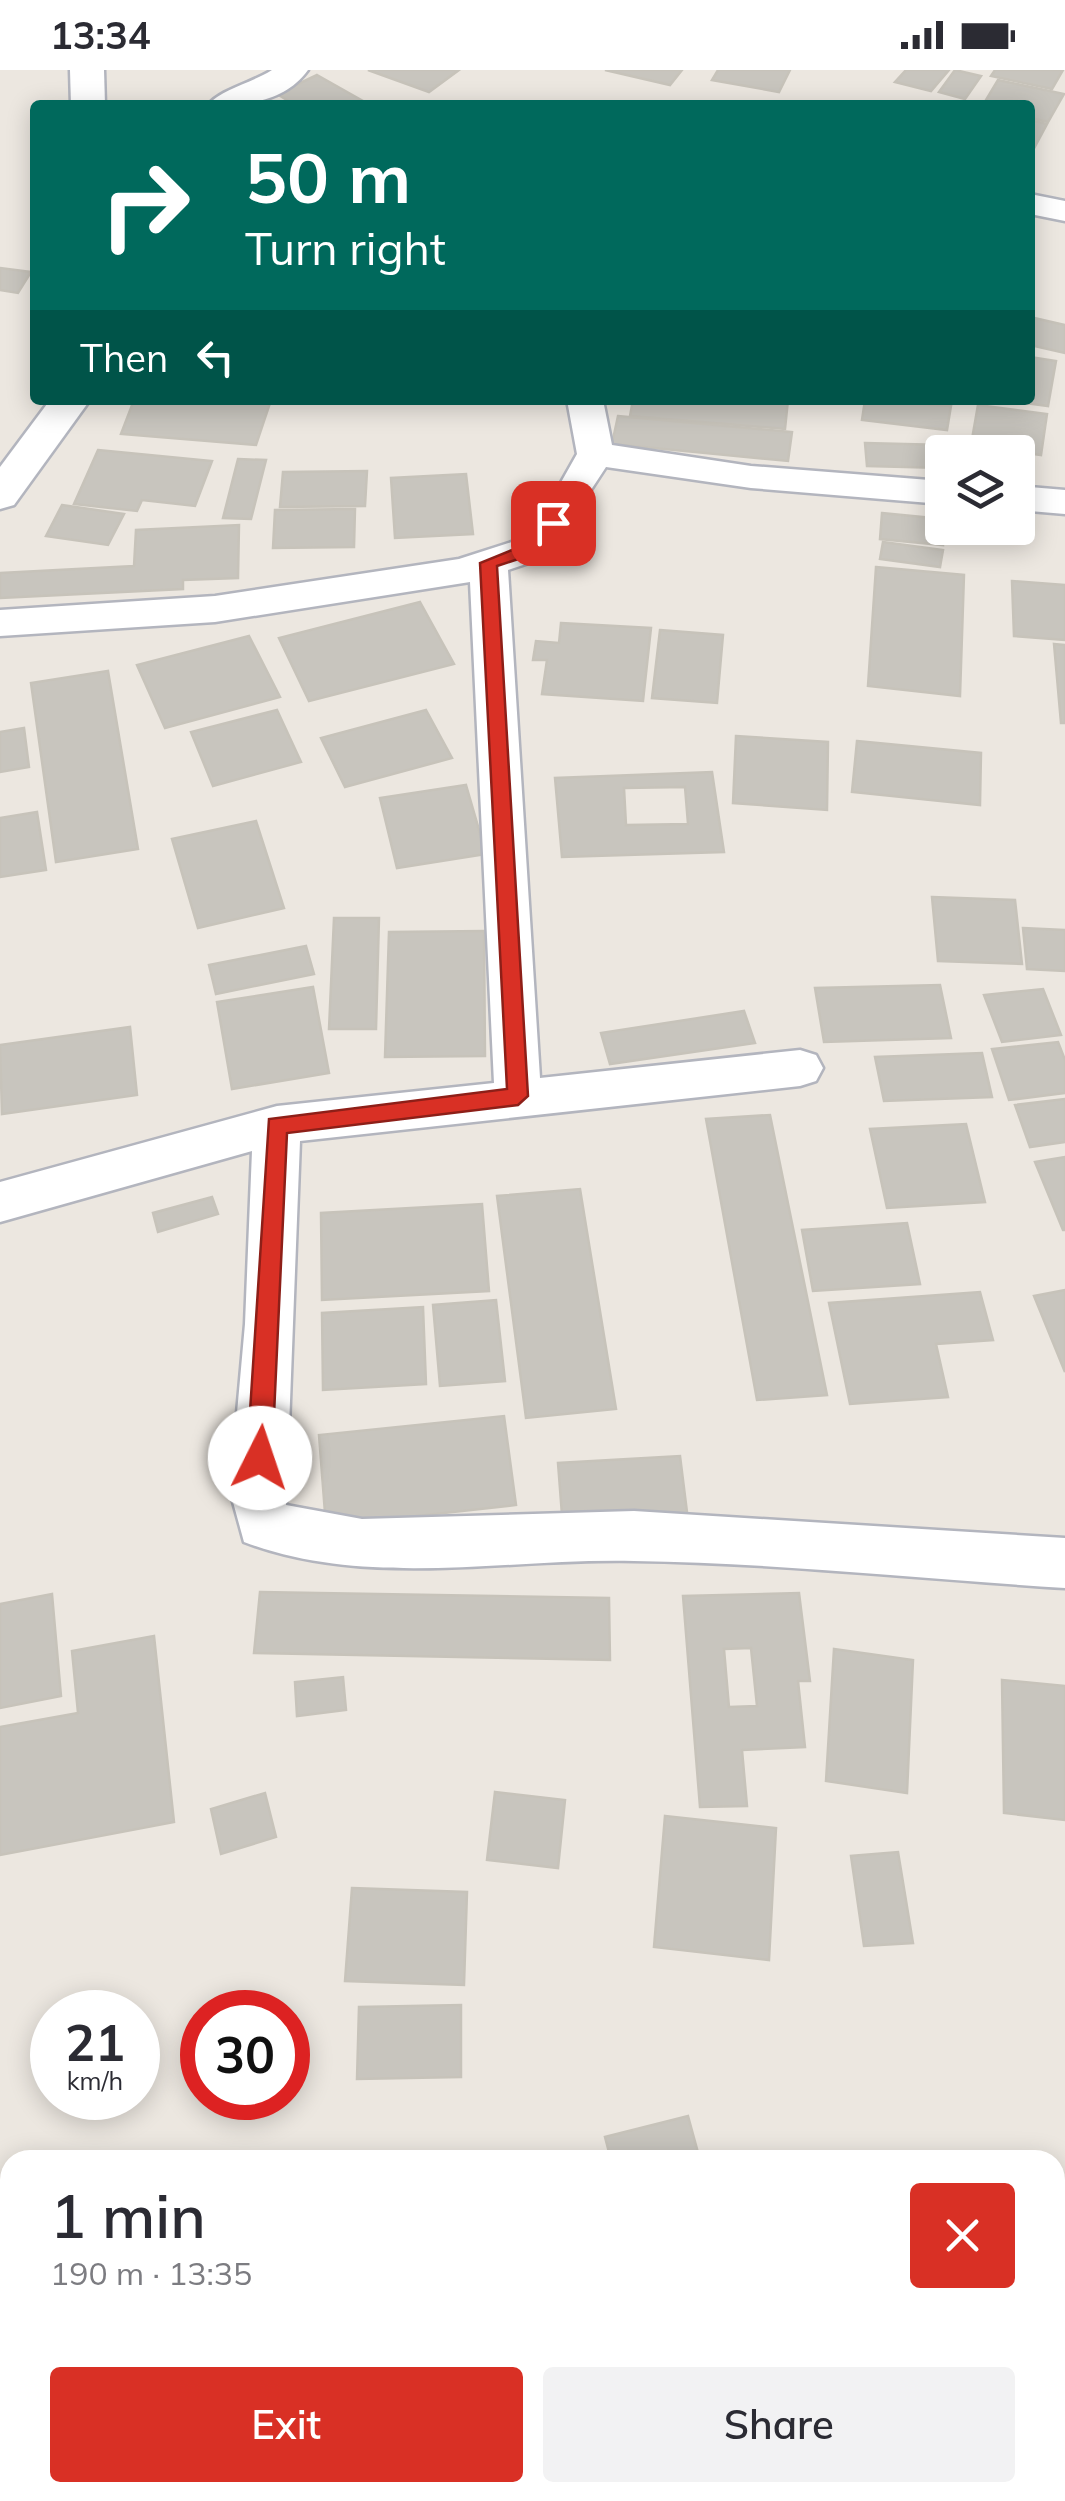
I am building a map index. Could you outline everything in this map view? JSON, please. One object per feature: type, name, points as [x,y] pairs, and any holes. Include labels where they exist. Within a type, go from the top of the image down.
[{"type":"street","points":[[87,70],[88,100]]},
{"type":"street","points":[[237,100],[259,92],[294,70]]},
{"type":"street","points":[[1035,205],[1065,212]]},
{"type":"street","points":[[0,496],[66,405]]},
{"type":"street","points":[[0,623],[215,609],[463,571],[534,548],[572,497],[594,454],[585,405]]},
{"type":"street","points":[[594,454],[751,478],[925,491]]},
{"type":"street","points":[[1035,499],[1065,502]]},
{"type":"street","points":[[488,563],[518,1096]]},
{"type":"street","points":[[0,1202],[277,1126],[518,1096],[800,1068]]},
{"type":"street","points":[[277,1126],[257,1491],[262,1524],[362,1544],[634,1536],[1065,1563]]},
{"type":"building","points":[[368,70],[459,70],[429,92]]},
{"type":"building","points":[[605,70],[682,70],[670,85]]},
{"type":"building","points":[[718,70],[790,70],[779,92],[712,80]]},
{"type":"building","points":[[906,70],[949,70],[931,91],[895,82]]},
{"type":"building","points":[[955,70],[981,76],[965,99],[939,92]]},
{"type":"building","points":[[995,70],[1063,70],[1052,89],[991,76]]},
{"type":"building","points":[[317,75],[361,100],[287,100],[277,94]]},
{"type":"building","points":[[998,80],[1064,94],[1048,122],[1035,119],[1035,100],[986,100]]},
{"type":"building","points":[[1035,121],[1047,124],[1035,146]]},
{"type":"building","points":[[0,268],[30,272],[18,293],[0,290]]},
{"type":"building","points":[[1035,318],[1065,325],[1065,353],[1035,346]]},
{"type":"building","points":[[1035,358],[1056,361],[1048,406],[1035,404]]},
{"type":"building","points":[[132,405],[269,405],[256,445],[121,434]]},
{"type":"building","points":[[632,405],[787,405],[785,429],[630,416]]},
{"type":"building","points":[[864,405],[951,406],[947,430],[862,420]]},
{"type":"building","points":[[978,405],[1047,414],[1041,455],[1035,454],[1035,435],[973,435]]},
{"type":"building","points":[[618,416],[792,432],[788,461],[612,444]]},
{"type":"building","points":[[865,443],[925,445],[925,468],[867,466]]},
{"type":"building","points":[[98,450],[212,461],[195,506],[142,500],[137,511],[74,504]]},
{"type":"building","points":[[238,459],[266,460],[251,519],[223,518]]},
{"type":"building","points":[[367,471],[365,506],[280,507],[283,472]]},
{"type":"building","points":[[466,474],[473,534],[395,538],[391,478]]},
{"type":"building","points":[[62,505],[124,514],[108,545],[46,536]]},
{"type":"building","points":[[355,509],[354,547],[273,548],[275,510]]},
{"type":"building","points":[[882,513],[925,517],[925,543],[880,539]]},
{"type":"building","points":[[239,525],[238,578],[183,580],[183,589],[0,598],[0,573],[134,566],[136,530]]},
{"type":"building","points":[[883,542],[943,550],[940,567],[880,559]]},
{"type":"building","points":[[876,567],[964,575],[960,696],[868,686]]},
{"type":"building","points":[[1012,581],[1065,585],[1065,640],[1014,636]]},
{"type":"building","points":[[420,602],[454,664],[309,701],[279,638]]},
{"type":"building","points":[[561,623],[651,628],[643,701],[542,694],[547,660],[533,660],[536,641],[559,643]]},
{"type":"building","points":[[660,630],[723,635],[717,703],[652,698]]},
{"type":"building","points":[[249,636],[280,697],[165,728],[137,665]]},
{"type":"building","points":[[1054,644],[1065,645],[1065,723],[1061,723]]},
{"type":"building","points":[[108,671],[138,849],[56,862],[31,683]]},
{"type":"building","points":[[277,710],[301,762],[213,786],[191,732]]},
{"type":"building","points":[[426,710],[452,758],[345,787],[321,738]]},
{"type":"building","points":[[24,728],[29,767],[0,772],[0,732]]},
{"type":"building","points":[[736,736],[828,742],[827,810],[733,803]]},
{"type":"building","points":[[857,741],[981,753],[980,805],[852,792]]},
{"type":"building","points":[[712,772],[724,852],[562,857],[555,778]],"holes":[[[685,787],[688,824],[626,825],[624,788]]]},
{"type":"building","points":[[466,785],[486,854],[397,868],[380,798]]},
{"type":"building","points":[[37,812],[46,870],[0,877],[0,818]]},
{"type":"building","points":[[256,821],[284,908],[198,928],[172,839]]},
{"type":"building","points":[[932,897],[1015,900],[1022,964],[938,961]]},
{"type":"building","points":[[334,918],[379,918],[376,1029],[329,1029]]},
{"type":"building","points":[[1023,928],[1065,930],[1065,971],[1027,969]]},
{"type":"building","points":[[484,931],[485,1056],[385,1057],[389,932]]},
{"type":"building","points":[[306,946],[314,974],[216,994],[209,965]]},
{"type":"building","points":[[940,985],[951,1038],[824,1042],[815,988]]},
{"type":"building","points":[[313,987],[329,1073],[232,1089],[217,1002]]},
{"type":"building","points":[[1043,989],[1061,1035],[1002,1042],[984,995]]},
{"type":"building","points":[[744,1011],[755,1043],[610,1064],[601,1033]]},
{"type":"building","points":[[130,1027],[137,1095],[2,1114],[0,1045]]},
{"type":"building","points":[[1058,1042],[1065,1060],[1065,1093],[1009,1100],[992,1049]]},
{"type":"building","points":[[982,1053],[992,1097],[884,1101],[875,1057]]},
{"type":"building","points":[[1065,1099],[1065,1142],[1030,1147],[1015,1105]]},
{"type":"building","points":[[770,1115],[827,1395],[757,1400],[706,1119]]},
{"type":"building","points":[[966,1124],[985,1202],[887,1208],[870,1129]]},
{"type":"building","points":[[1065,1157],[1065,1230],[1063,1230],[1035,1162]]},
{"type":"building","points":[[580,1189],[616,1409],[526,1418],[497,1196]]},
{"type":"building","points":[[212,1197],[218,1214],[158,1232],[153,1213]]},
{"type":"building","points":[[482,1204],[489,1291],[322,1300],[321,1213]]},
{"type":"building","points":[[907,1223],[920,1284],[813,1291],[802,1230]]},
{"type":"building","points":[[1065,1290],[1065,1372],[1034,1296]]},
{"type":"building","points":[[980,1292],[993,1340],[936,1344],[948,1397],[850,1404],[829,1303]]},
{"type":"building","points":[[496,1300],[505,1381],[440,1386],[433,1305]]},
{"type":"building","points":[[423,1307],[426,1384],[323,1390],[322,1313]]},
{"type":"building","points":[[504,1416],[516,1505],[326,1526],[319,1435]]},
{"type":"building","points":[[680,1456],[688,1520],[563,1528],[558,1463]]},
{"type":"building","points":[[260,1592],[609,1598],[610,1660],[254,1653]]},
{"type":"building","points":[[799,1593],[810,1681],[798,1681],[805,1747],[742,1750],[747,1806],[700,1807],[683,1596]],"holes":[[[751,1648],[757,1706],[729,1707],[724,1649]]]},
{"type":"building","points":[[52,1594],[61,1696],[0,1708],[0,1604]]},
{"type":"building","points":[[154,1636],[174,1822],[0,1855],[0,1727],[78,1713],[72,1651]]},
{"type":"building","points":[[834,1649],[913,1660],[907,1793],[826,1781]]},
{"type":"building","points":[[343,1677],[346,1710],[297,1716],[295,1682]]},
{"type":"building","points":[[1002,1680],[1065,1686],[1065,1820],[1004,1813]]},
{"type":"building","points":[[495,1792],[565,1800],[558,1868],[487,1860]]},
{"type":"building","points":[[265,1793],[276,1837],[221,1854],[211,1809]]},
{"type":"building","points":[[665,1816],[776,1828],[769,1960],[654,1947]]},
{"type":"building","points":[[898,1852],[913,1943],[864,1946],[851,1856]]},
{"type":"building","points":[[352,1888],[467,1892],[464,1985],[345,1981]]},
{"type":"building","points":[[461,2005],[461,2077],[357,2079],[359,2007]]},
{"type":"building","points":[[688,2116],[697,2150],[608,2150],[605,2137]]},
{"type":"route","points":[[260,1458],[270,1324],[277,1126],[518,1096],[488,563],[534,548],[553,523]]}]
